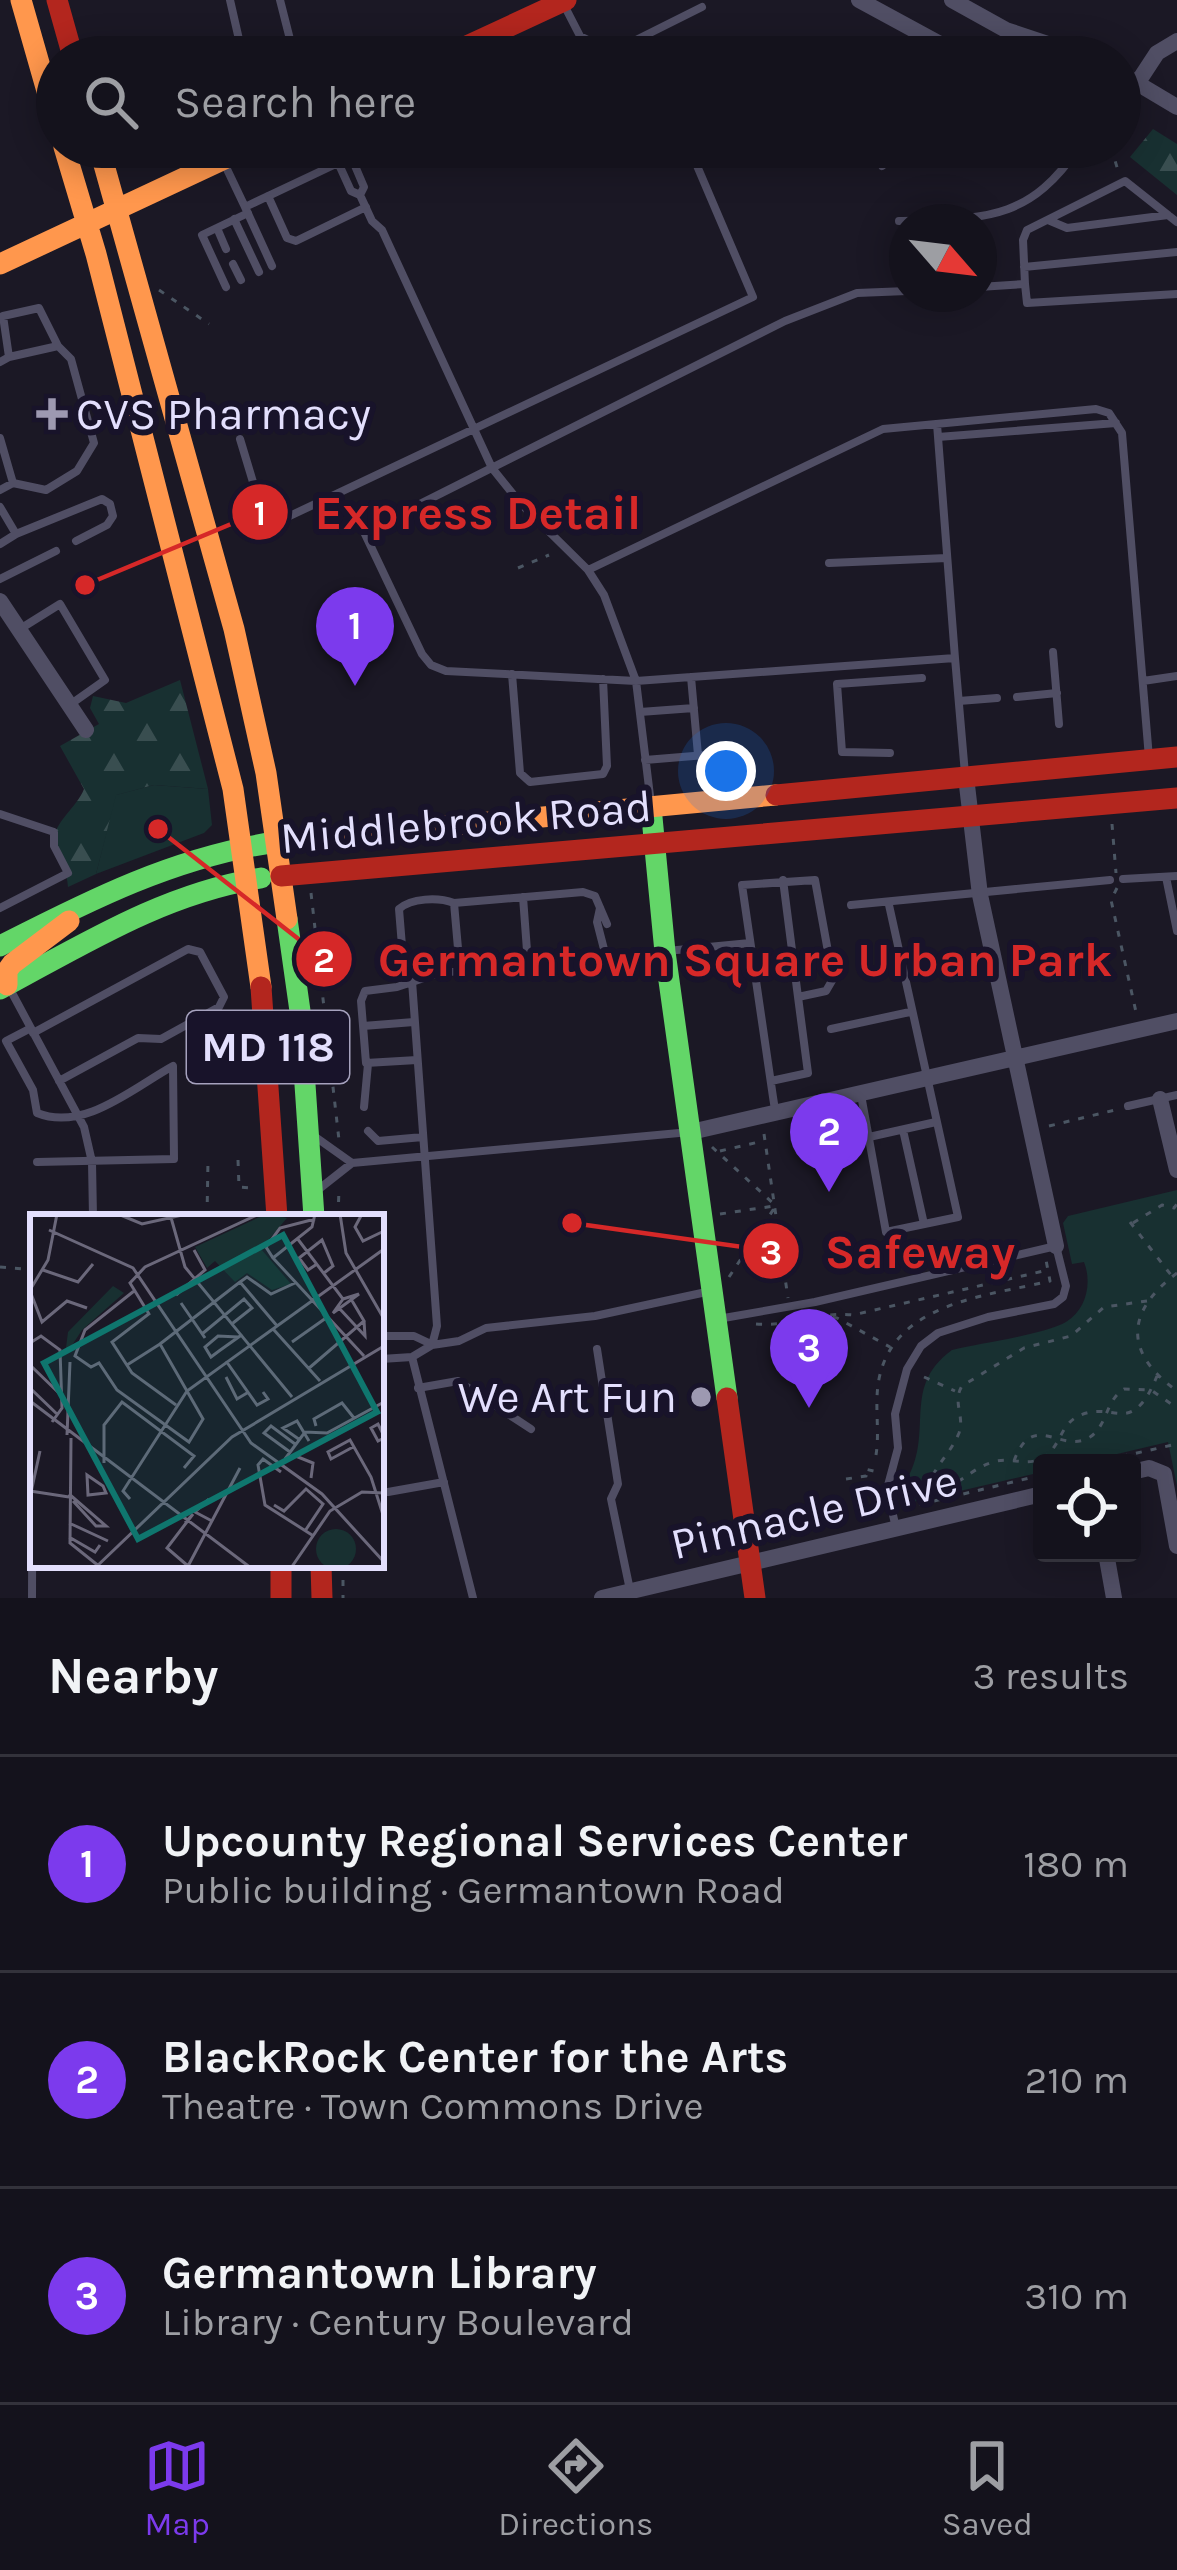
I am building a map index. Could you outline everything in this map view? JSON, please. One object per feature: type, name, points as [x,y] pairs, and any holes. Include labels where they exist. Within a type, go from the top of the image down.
[{"type":"main road","points":[[22,0],[36,50]]},
{"type":"main road","points":[[57,0],[67,36]]},
{"type":"main road","points":[[490,35],[564,1]]},
{"type":"main road","name":"MD 118","points":[[71,168],[218,717],[266,1022],[277,1214]]},
{"type":"main road","name":"MD 118","points":[[105,168],[234,629],[266,773],[300,1011],[313,1206]]},
{"type":"main road","points":[[0,264],[206,168]]},
{"type":"main road","name":"Middlebrook Road","points":[[0,946],[185,858],[240,846],[1177,757]]},
{"type":"main road","name":"Middlebrook Road","points":[[4,987],[142,915],[245,879],[1177,798]]},
{"type":"main road","points":[[651,808],[665,952],[691,1132],[720,1284],[716,1320],[755,1598]]},
{"type":"main road","points":[[4,987],[12,964],[55,934],[86,902]]},
{"type":"main road","points":[[280,1568],[281,1598]]},
{"type":"main road","points":[[321,1568],[322,1598]]},
{"type":"street","points":[[859,0],[925,36]]},
{"type":"street","points":[[954,0],[1024,36]]},
{"type":"street","points":[[1141,77],[1157,53],[1177,41]]},
{"type":"street","points":[[1141,84],[1177,107]]},
{"type":"street","points":[[0,601],[86,730]]},
{"type":"street","points":[[966,777],[980,895],[1056,1246]]},
{"type":"street","points":[[691,1132],[1177,1021]]},
{"type":"street","points":[[1168,1097],[1177,1170]]},
{"type":"street","points":[[1141,1470],[1164,1474],[1177,1546]]},
{"type":"street","name":"Pinnacle Drive","points":[[602,1598],[1033,1496]]},
{"type":"street","points":[[1108,1562],[1114,1598]]},
{"type":"lane","points":[[230,0],[238,36]]},
{"type":"lane","points":[[280,0],[290,36]]},
{"type":"lane","points":[[564,1],[580,36]]},
{"type":"lane","points":[[645,36],[702,8]]},
{"type":"lane","points":[[227,168],[272,266]]},
{"type":"lane","points":[[226,287],[202,235],[327,168]]},
{"type":"lane","points":[[340,168],[382,230],[492,468],[520,504],[588,570],[604,595],[636,681],[651,808]]},
{"type":"lane","points":[[355,168],[364,188],[360,195]]},
{"type":"lane","points":[[240,439],[263,515],[277,523],[753,297],[698,168]]},
{"type":"lane","points":[[997,214],[1040,194],[1062,168]]},
{"type":"lane","points":[[1173,218],[1125,181],[1027,230],[1024,267],[1027,303],[1177,293]]},
{"type":"lane","points":[[268,196],[286,238],[296,241],[366,207]]},
{"type":"lane","points":[[1047,220],[1067,228],[1173,218]]},
{"type":"lane","points":[[234,219],[259,272]]},
{"type":"lane","points":[[217,228],[226,248]]},
{"type":"lane","points":[[1024,267],[1177,252]]},
{"type":"lane","points":[[233,264],[242,280]]},
{"type":"lane","points":[[997,286],[1025,284]]},
{"type":"lane","points":[[889,292],[857,293],[831,301],[364,532],[431,665],[446,671],[636,681],[955,658]]},
{"type":"lane","points":[[0,490],[13,482],[46,490],[77,471],[94,443],[71,359],[58,346],[39,308],[3,316],[4,360],[58,346]]},
{"type":"lane","points":[[588,570],[883,429],[1096,409],[1109,413],[1122,434],[1149,760]]},
{"type":"lane","points":[[938,437],[1118,423]]},
{"type":"lane","points":[[937,424],[966,777]]},
{"type":"lane","points":[[0,438],[13,482]]},
{"type":"lane","points":[[0,544],[102,499],[110,504],[113,516],[107,525],[76,541]]},
{"type":"lane","points":[[0,507],[16,534]]},
{"type":"lane","points":[[0,579],[56,551]]},
{"type":"lane","points":[[829,563],[947,558]]},
{"type":"lane","points":[[20,629],[60,604],[105,680],[70,704]]},
{"type":"lane","points":[[1053,652],[1059,724]]},
{"type":"lane","points":[[512,674],[520,773],[530,782],[603,774],[608,766],[603,679]]},
{"type":"lane","points":[[1143,681],[1177,676]]},
{"type":"lane","points":[[691,677],[698,755]]},
{"type":"lane","points":[[890,753],[842,752],[835,691],[839,682],[922,678]]},
{"type":"lane","points":[[1017,697],[1057,693]]},
{"type":"lane","points":[[959,701],[997,698]]},
{"type":"lane","points":[[640,712],[694,708]]},
{"type":"lane","points":[[645,760],[718,754],[723,801]]},
{"type":"lane","points":[[0,814],[54,832],[54,846],[68,873],[0,908]]},
{"type":"lane","points":[[1124,879],[1177,876]]},
{"type":"lane","points":[[1166,877],[1177,932]]},
{"type":"lane","points":[[771,1081],[808,1073],[783,880]]},
{"type":"lane","points":[[776,1112],[742,885],[815,880],[832,979],[826,991],[798,997]]},
{"type":"lane","points":[[851,905],[889,905],[1110,880]]},
{"type":"lane","points":[[432,1345],[437,1326],[423,1137],[399,909],[416,901],[440,899],[454,903],[591,893],[607,924]]},
{"type":"lane","points":[[523,897],[528,964]]},
{"type":"lane","points":[[454,903],[460,971]]},
{"type":"lane","points":[[861,1092],[886,1232],[958,1217],[889,905]]},
{"type":"lane","points":[[600,908],[597,922],[605,952]]},
{"type":"lane","points":[[605,952],[608,937]]},
{"type":"lane","points":[[364,1107],[368,1064],[361,1000],[365,991],[460,971],[605,952],[665,952],[750,943]]},
{"type":"lane","points":[[37,1162],[174,1160],[173,1066],[79,1118],[51,1118],[37,1112],[33,1090],[3,1037],[32,1031],[188,949],[200,952],[224,997],[219,1007],[161,1040],[138,1038],[59,1081]]},
{"type":"lane","points":[[4,987],[79,1118],[92,1162],[93,1214]]},
{"type":"lane","points":[[831,1029],[910,1012]]},
{"type":"lane","points":[[363,1025],[414,1022]]},
{"type":"lane","points":[[368,1064],[417,1060]]},
{"type":"lane","points":[[1128,1106],[1168,1097]]},
{"type":"lane","points":[[869,1137],[935,1122]]},
{"type":"lane","points":[[903,1130],[924,1224]]},
{"type":"lane","points":[[368,1131],[378,1141],[423,1137]]},
{"type":"lane","points":[[310,1133],[326,1149],[352,1163],[691,1132]]},
{"type":"lane","points":[[313,1206],[352,1163]]},
{"type":"lane","points":[[716,1320],[1056,1246],[1066,1286],[1063,1297],[1054,1304],[938,1333],[921,1346],[907,1369],[895,1414],[898,1448],[887,1490],[897,1529]]},
{"type":"lane","points":[[384,1359],[412,1357],[432,1345],[459,1341],[486,1328],[595,1316],[720,1284]]},
{"type":"lane","points":[[384,1336],[414,1336],[432,1345]]},
{"type":"lane","points":[[596,1349],[618,1484],[611,1499],[631,1592]]},
{"type":"lane","points":[[412,1357],[473,1598]]},
{"type":"lane","points":[[418,1388],[458,1382],[530,1429]]},
{"type":"lane","points":[[388,1492],[444,1482]]},
{"type":"path","points":[[1117,168],[1122,183]]},
{"type":"path","points":[[158,289],[209,324]]},
{"type":"path","points":[[518,568],[549,555]]},
{"type":"path","points":[[1112,824],[1118,891],[1111,900],[1137,1014]]},
{"type":"path","points":[[313,910],[339,1145]]},
{"type":"path","points":[[229,1031],[253,1023]]},
{"type":"path","points":[[1047,1126],[1128,1106]]},
{"type":"path","points":[[717,1152],[765,1137],[788,1301]]},
{"type":"path","points":[[710,1146],[776,1206]]},
{"type":"path","points":[[207,1214],[208,1160]]},
{"type":"path","points":[[238,1160],[239,1187],[261,1188]]},
{"type":"path","points":[[338,1214],[339,1187]]},
{"type":"path","points":[[1177,1204],[1174,1208],[1162,1205],[1131,1223],[1175,1274],[1147,1300],[1137,1326],[1140,1348],[1157,1376],[1177,1391]]},
{"type":"path","points":[[720,1284],[776,1206]]},
{"type":"path","points":[[720,1214],[776,1206]]},
{"type":"path","points":[[0,1267],[30,1266]]},
{"type":"path","points":[[752,1324],[770,1325],[831,1312],[854,1315],[1048,1270]]},
{"type":"path","points":[[1147,1300],[1111,1304],[1071,1336],[1024,1348],[968,1382],[958,1392],[958,1433],[926,1493],[954,1487],[990,1463],[1041,1459],[1078,1417],[1135,1411],[1157,1376]]},
{"type":"path","points":[[818,1315],[837,1318],[892,1348]]},
{"type":"path","points":[[885,1360],[898,1365]]},
{"type":"path","points":[[924,1377],[958,1392]]},
{"type":"path","points":[[1013,1462],[1030,1438],[1042,1434],[1076,1442],[1090,1436],[1114,1396],[1124,1389],[1151,1390],[1177,1408]]},
{"type":"path","points":[[1135,1454],[1177,1444]]},
{"type":"path","points":[[846,1478],[866,1475],[865,1469],[877,1471],[879,1478]]},
{"type":"path","points":[[905,1508],[1033,1477]]},
{"type":"green space","points":[[1153,129],[1177,144],[1177,195],[1141,166],[1141,144]]},
{"type":"green space","points":[[180,680],[208,789],[154,785],[117,795],[96,874],[68,887],[55,849],[55,832],[84,789],[60,746],[99,724],[90,708],[93,696],[126,703]]},
{"type":"green space","points":[[154,785],[208,789],[212,825],[204,833],[96,874],[116,795]]},
{"type":"green space","points":[[1177,1190],[1177,1486],[1168,1442],[1117,1454],[1033,1454],[1033,1474],[904,1504],[900,1490],[917,1451],[922,1398],[936,1365],[952,1350],[1066,1322],[1083,1303],[1088,1278],[1084,1262],[1072,1264],[1063,1223],[1068,1216]]},
{"type":"traffic: fast","points":[[651,807],[665,952],[727,1398]]},
{"type":"traffic: fast","points":[[0,946],[168,869],[276,842]]},
{"type":"traffic: fast","points":[[0,989],[158,908],[261,878]]},
{"type":"traffic: fast","points":[[287,919],[300,1011],[314,1214]]},
{"type":"traffic: slow","points":[[21,0],[36,52]]},
{"type":"traffic: slow","points":[[70,168],[233,789],[261,987]]},
{"type":"traffic: slow","points":[[105,168],[234,629],[266,773],[287,919]]},
{"type":"traffic: slow","points":[[0,264],[205,168]]},
{"type":"traffic: slow","points":[[276,842],[776,795]]},
{"type":"traffic: slow","points":[[7,985],[12,964],[69,921]]},
{"type":"traffic: jam","points":[[57,0],[67,36]]},
{"type":"traffic: jam","points":[[488,36],[566,0]]},
{"type":"traffic: jam","points":[[776,795],[1177,757]]},
{"type":"traffic: jam","points":[[281,876],[1177,798]]},
{"type":"traffic: jam","points":[[261,987],[277,1214]]},
{"type":"traffic: jam","points":[[727,1398],[755,1598]]},
{"type":"traffic: jam","points":[[281,1568],[281,1598]]},
{"type":"traffic: jam","points":[[321,1568],[322,1598]]},
{"type":"place","name":"CVS Pharmacy","points":[[52,414]]},
{"type":"place","name":"Express Detail","points":[[85,585]]},
{"type":"place","name":"Upcounty Regional Services Center","points":[[355,686]]},
{"type":"place","name":"Germantown Square Urban Park","points":[[158,829]]},
{"type":"place","name":"BlackRock Center for the Arts","points":[[829,1192]]},
{"type":"place","name":"Safeway","points":[[572,1223]]},
{"type":"place","name":"We Art Fun","points":[[701,1397]]},
{"type":"place","name":"Germantown Library","points":[[809,1408]]}]
